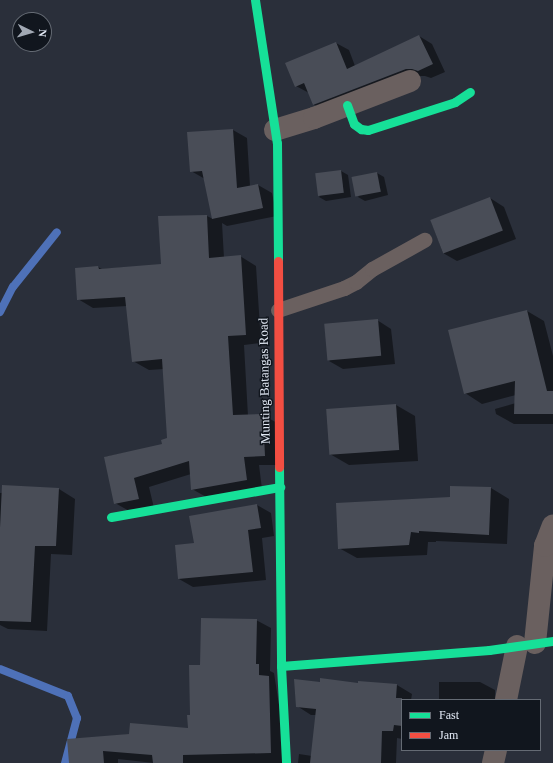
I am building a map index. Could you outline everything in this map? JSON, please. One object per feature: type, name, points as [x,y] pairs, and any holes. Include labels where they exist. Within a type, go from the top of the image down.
[{"type":"street","name":"Munting Batangas Road","points":[[255,0],[276,143],[281,666],[286,763]]},
{"type":"street","points":[[274,130],[347,105],[410,81]]},
{"type":"street","points":[[347,105],[354,124],[361,129],[368,130],[455,102],[470,92]]},
{"type":"street","points":[[110,517],[280,486]]},
{"type":"street","points":[[507,699],[535,643],[545,546],[553,525]]},
{"type":"street","points":[[281,666],[489,650],[535,643]]},
{"type":"street","points":[[493,763],[496,751]]},
{"type":"lane","points":[[278,310],[344,288],[356,282],[372,269],[424,240]]},
{"type":"building","points":[[419,35],[433,64],[418,71],[406,69],[313,105],[304,83],[295,87],[285,63],[336,42],[347,69]]},
{"type":"building","points":[[233,129],[237,188],[258,184],[263,208],[212,219],[202,171],[190,172],[187,132]]},
{"type":"building","points":[[341,170],[344,193],[318,196],[315,173]]},
{"type":"building","points":[[377,172],[381,192],[355,197],[351,177]]},
{"type":"building","points":[[490,197],[503,231],[443,254],[430,220]]},
{"type":"building","points":[[207,215],[209,258],[241,255],[246,335],[228,336],[233,415],[263,414],[265,456],[244,457],[247,480],[191,490],[189,461],[134,478],[139,499],[114,504],[104,457],[162,444],[161,440],[167,438],[162,359],[132,362],[125,297],[77,300],[75,268],[98,266],[99,269],[161,264],[158,216]]},
{"type":"building","points":[[527,310],[547,391],[553,391],[553,414],[514,414],[515,381],[464,394],[448,330]]},
{"type":"building","points":[[378,319],[381,356],[327,361],[324,324]]},
{"type":"building","points":[[396,404],[399,450],[329,455],[326,409]]},
{"type":"building","points":[[2,485],[59,488],[56,546],[35,546],[31,622],[0,621],[0,528]]},
{"type":"building","points":[[450,486],[491,487],[489,535],[419,531],[419,533],[411,532],[409,545],[338,549],[336,503],[450,497]]},
{"type":"building","points":[[257,504],[261,528],[248,530],[253,572],[178,579],[175,545],[194,543],[189,516]]},
{"type":"building","points":[[201,618],[257,619],[256,664],[259,664],[259,675],[269,676],[271,753],[183,755],[183,763],[153,763],[152,755],[103,751],[104,763],[69,763],[67,739],[129,734],[130,723],[188,728],[187,715],[190,715],[189,665],[200,665]]},
{"type":"building","points":[[320,678],[358,683],[358,681],[397,684],[396,698],[402,698],[401,726],[394,725],[393,731],[382,731],[381,763],[310,763],[316,709],[296,707],[294,679],[320,682]]},
{"type":"waterway","points":[[0,312],[13,287],[57,232]]},
{"type":"waterway","points":[[0,669],[68,696],[77,718],[65,763]]},
{"type":"traffic: fast","points":[[255,0],[277,143],[278,261]]},
{"type":"traffic: fast","points":[[347,105],[354,124],[361,129],[368,130],[455,102],[470,92]]},
{"type":"traffic: fast","points":[[279,467],[281,666],[286,763]]},
{"type":"traffic: fast","points":[[111,517],[280,487]]},
{"type":"traffic: fast","points":[[281,666],[489,650],[553,641]]},
{"type":"traffic: jam","points":[[278,261],[279,467]]}]
